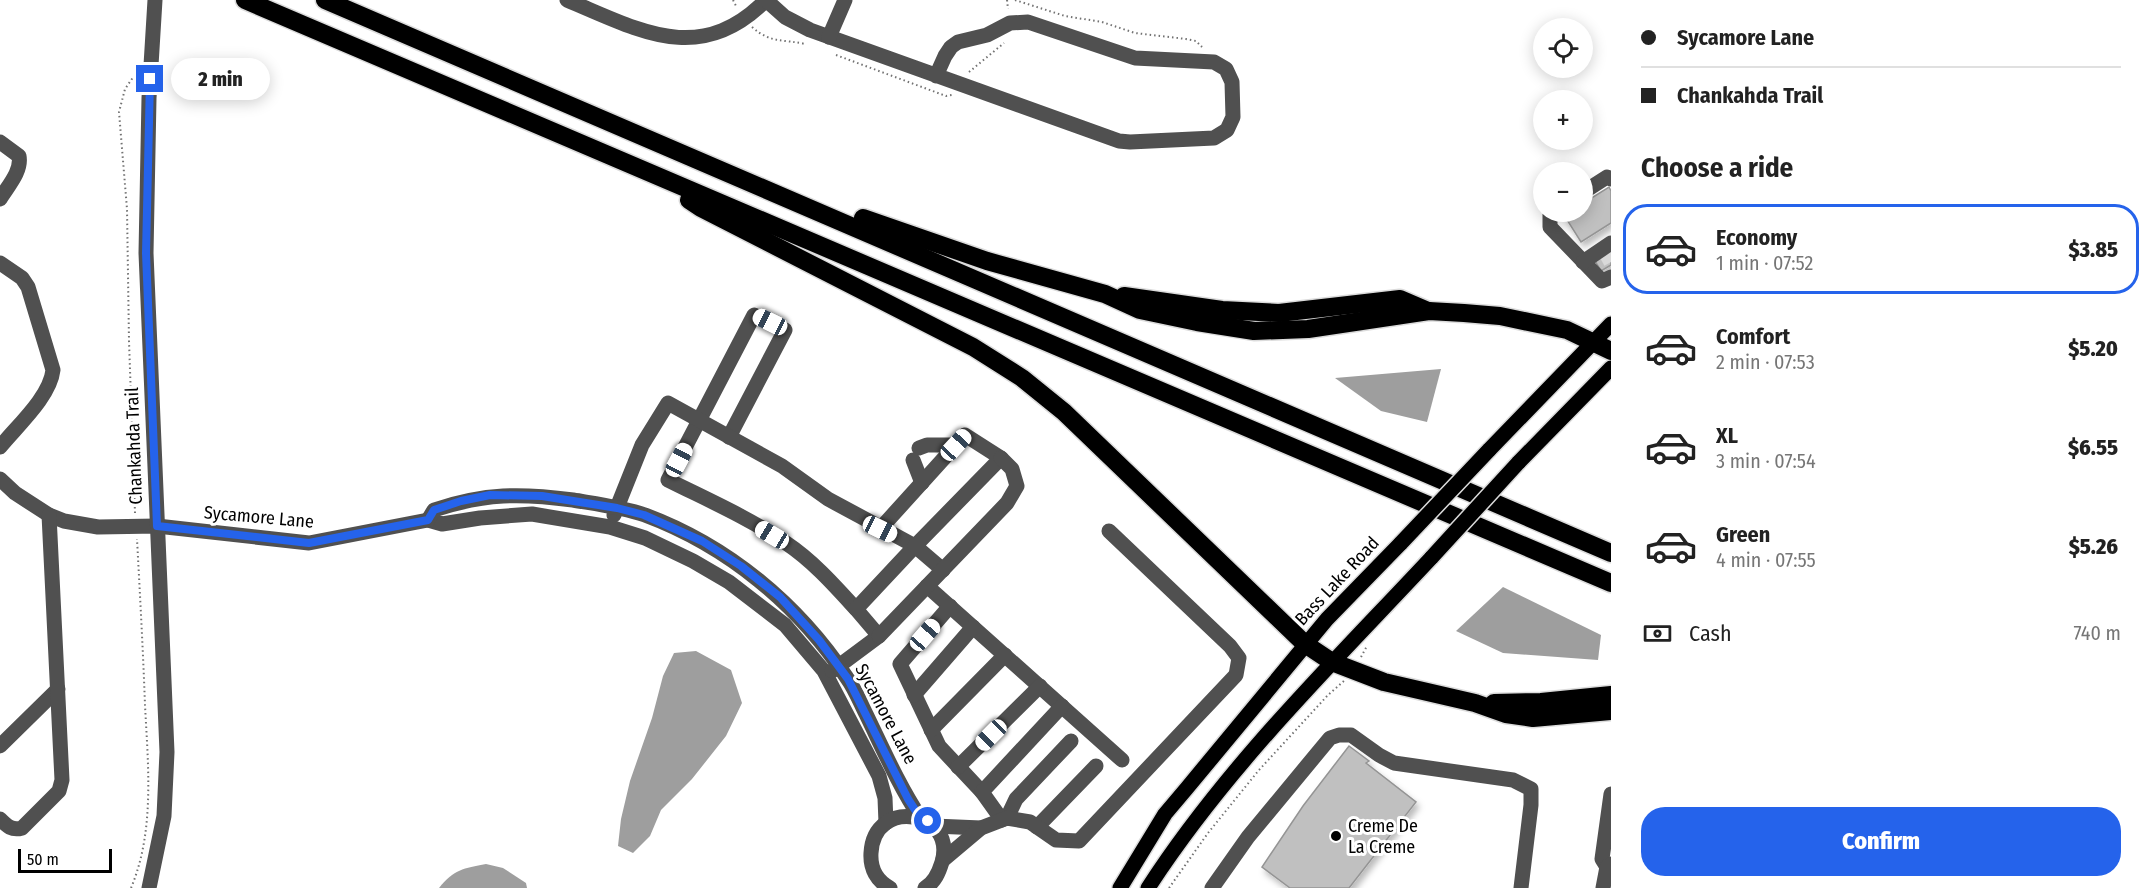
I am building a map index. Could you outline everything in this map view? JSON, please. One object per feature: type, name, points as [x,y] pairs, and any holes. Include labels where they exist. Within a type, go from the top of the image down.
[{"type":"highway","points":[[245,0],[1611,583]]},
{"type":"highway","points":[[325,0],[1611,553]]},
{"type":"highway","points":[[675,149],[976,257],[1105,294],[1140,310],[1254,331],[1308,328],[1429,311],[1511,318],[1567,330],[1611,351]]},
{"type":"highway","points":[[654,175],[701,208],[973,347],[1022,378],[1065,412],[1305,644],[1332,662],[1384,682],[1474,703],[1506,714],[1533,718],[1611,711]]},
{"type":"highway","points":[[1474,703],[1541,702],[1611,695]]},
{"type":"main road","name":"Bass Lake Road","points":[[1120,888],[1165,814],[1326,619],[1611,324]]},
{"type":"main road","points":[[1149,888],[1169,856],[1228,779],[1332,662],[1518,463],[1611,368]]},
{"type":"street","name":"Chankahda Trail","points":[[149,888],[164,816],[167,752],[146,253],[149,98],[155,0]]},
{"type":"street","points":[[567,0],[641,31],[676,38],[698,38],[722,30],[737,23],[766,0],[796,24],[936,76],[1119,141],[1214,138],[1227,130],[1232,123],[1232,82],[1221,65],[1203,61],[1135,58],[1037,24],[1020,22],[1010,24],[987,35],[958,42],[945,56],[936,76]]},
{"type":"street","points":[[829,37],[845,0]]},
{"type":"street","points":[[0,142],[19,156],[20,161],[19,168],[0,199]]},
{"type":"street","points":[[1593,186],[1608,177],[1611,179]]},
{"type":"street","points":[[1550,222],[1550,227],[1602,281],[1611,277]]},
{"type":"street","points":[[1583,262],[1607,248]]},
{"type":"street","points":[[0,263],[22,278],[28,287],[53,370],[52,381],[44,394],[0,447]]},
{"type":"street","points":[[729,437],[785,330],[754,315],[668,480],[743,518],[787,544],[822,573],[879,636]]},
{"type":"street","points":[[610,527],[642,445],[668,403],[782,466],[828,499],[915,546],[943,570]]},
{"type":"street","points":[[832,671],[879,636],[1007,503],[1017,486],[1012,469],[1001,458],[965,435],[880,529]]},
{"type":"street","points":[[922,483],[916,454],[927,445],[956,445]]},
{"type":"street","points":[[856,609],[1001,458]]},
{"type":"street","name":"Sycamore Lane","points":[[0,478],[15,493],[49,515],[98,527],[157,526],[309,543],[428,520],[442,524],[532,514],[610,527],[645,538],[693,561],[729,582],[785,625],[832,671],[848,679],[908,799],[927,822],[938,830],[943,842],[941,865]]},
{"type":"street","name":"Sycamore Lane","points":[[428,520],[434,510],[461,501],[490,495],[542,496],[617,508],[644,515],[702,541],[741,566],[780,597],[819,640],[879,776],[885,798],[886,823]]},
{"type":"street","points":[[0,819],[8,827],[16,830],[22,828],[59,791],[62,780],[49,515]]},
{"type":"street","points":[[925,888],[936,878],[941,865],[981,828],[1004,819],[1030,822],[1056,840],[1079,841],[1236,675],[1239,658],[1230,646],[1109,531]]},
{"type":"street","points":[[927,586],[1122,760]]},
{"type":"street","points":[[950,606],[900,664],[939,747],[1004,819]]},
{"type":"street","points":[[914,695],[973,627]]},
{"type":"street","points":[[931,730],[1005,655]]},
{"type":"street","points":[[958,767],[1040,686]]},
{"type":"street","points":[[0,746],[58,689]]},
{"type":"street","points":[[981,792],[1062,706]]},
{"type":"street","points":[[1212,888],[1248,837],[1320,750],[1330,738],[1339,735],[1351,735],[1378,755],[1394,763],[1513,780],[1531,789],[1521,888]]},
{"type":"street","points":[[1004,819],[1016,799],[1071,741]]},
{"type":"street","points":[[1037,827],[1096,766]]},
{"type":"street","points":[[1603,888],[1609,866],[1602,859],[1611,794]]},
{"type":"street","points":[[869,888],[873,870],[871,852],[874,838],[879,828],[886,823],[903,816],[927,822],[981,828]]},
{"type":"street","points":[[941,865],[945,888]]},
{"type":"street","points":[[873,870],[890,888]]},
{"type":"path","points":[[1016,0],[1065,16],[1102,22],[1135,33],[1196,41],[1202,46],[1203,61]]},
{"type":"path","points":[[131,888],[142,848],[148,802],[129,341],[128,209],[119,112],[125,89],[141,67]]},
{"type":"path","points":[[1169,888],[1203,840],[1259,770],[1354,670],[1370,642]]},
{"type":"shaded area","points":[[1441,369],[1427,422],[1381,411],[1335,378]]},
{"type":"shaded area","points":[[1503,587],[1601,635],[1598,660],[1503,653],[1456,631]]},
{"type":"shaded area","points":[[696,651],[731,670],[742,703],[726,736],[692,779],[661,810],[650,836],[633,853],[618,846],[621,819],[630,781],[652,718],[663,676],[674,653]]},
{"type":"shaded area","points":[[486,864],[503,868],[526,883],[527,888],[439,888],[449,877],[460,871]]},
{"type":"building","points":[[1609,187],[1611,223],[1581,242],[1568,222],[1593,222],[1593,197]]},
{"type":"building","points":[[1611,250],[1611,265],[1601,271],[1595,261]]},
{"type":"building","name":"Creme De La Creme","points":[[1349,746],[1369,761],[1366,763],[1416,802],[1349,888],[1290,888],[1262,867],[1303,806]]},
{"type":"tunnel","points":[[1606,253],[1611,262]]},
{"type":"place","name":"Creme De La Creme","points":[[1336,836]]},
{"type":"route","points":[[150,79],[146,253],[157,526],[309,543],[428,520],[434,510],[490,495],[542,496],[617,508],[644,515],[702,541],[741,566],[780,597],[819,640],[848,679],[908,799],[921,819],[928,821]]}]
